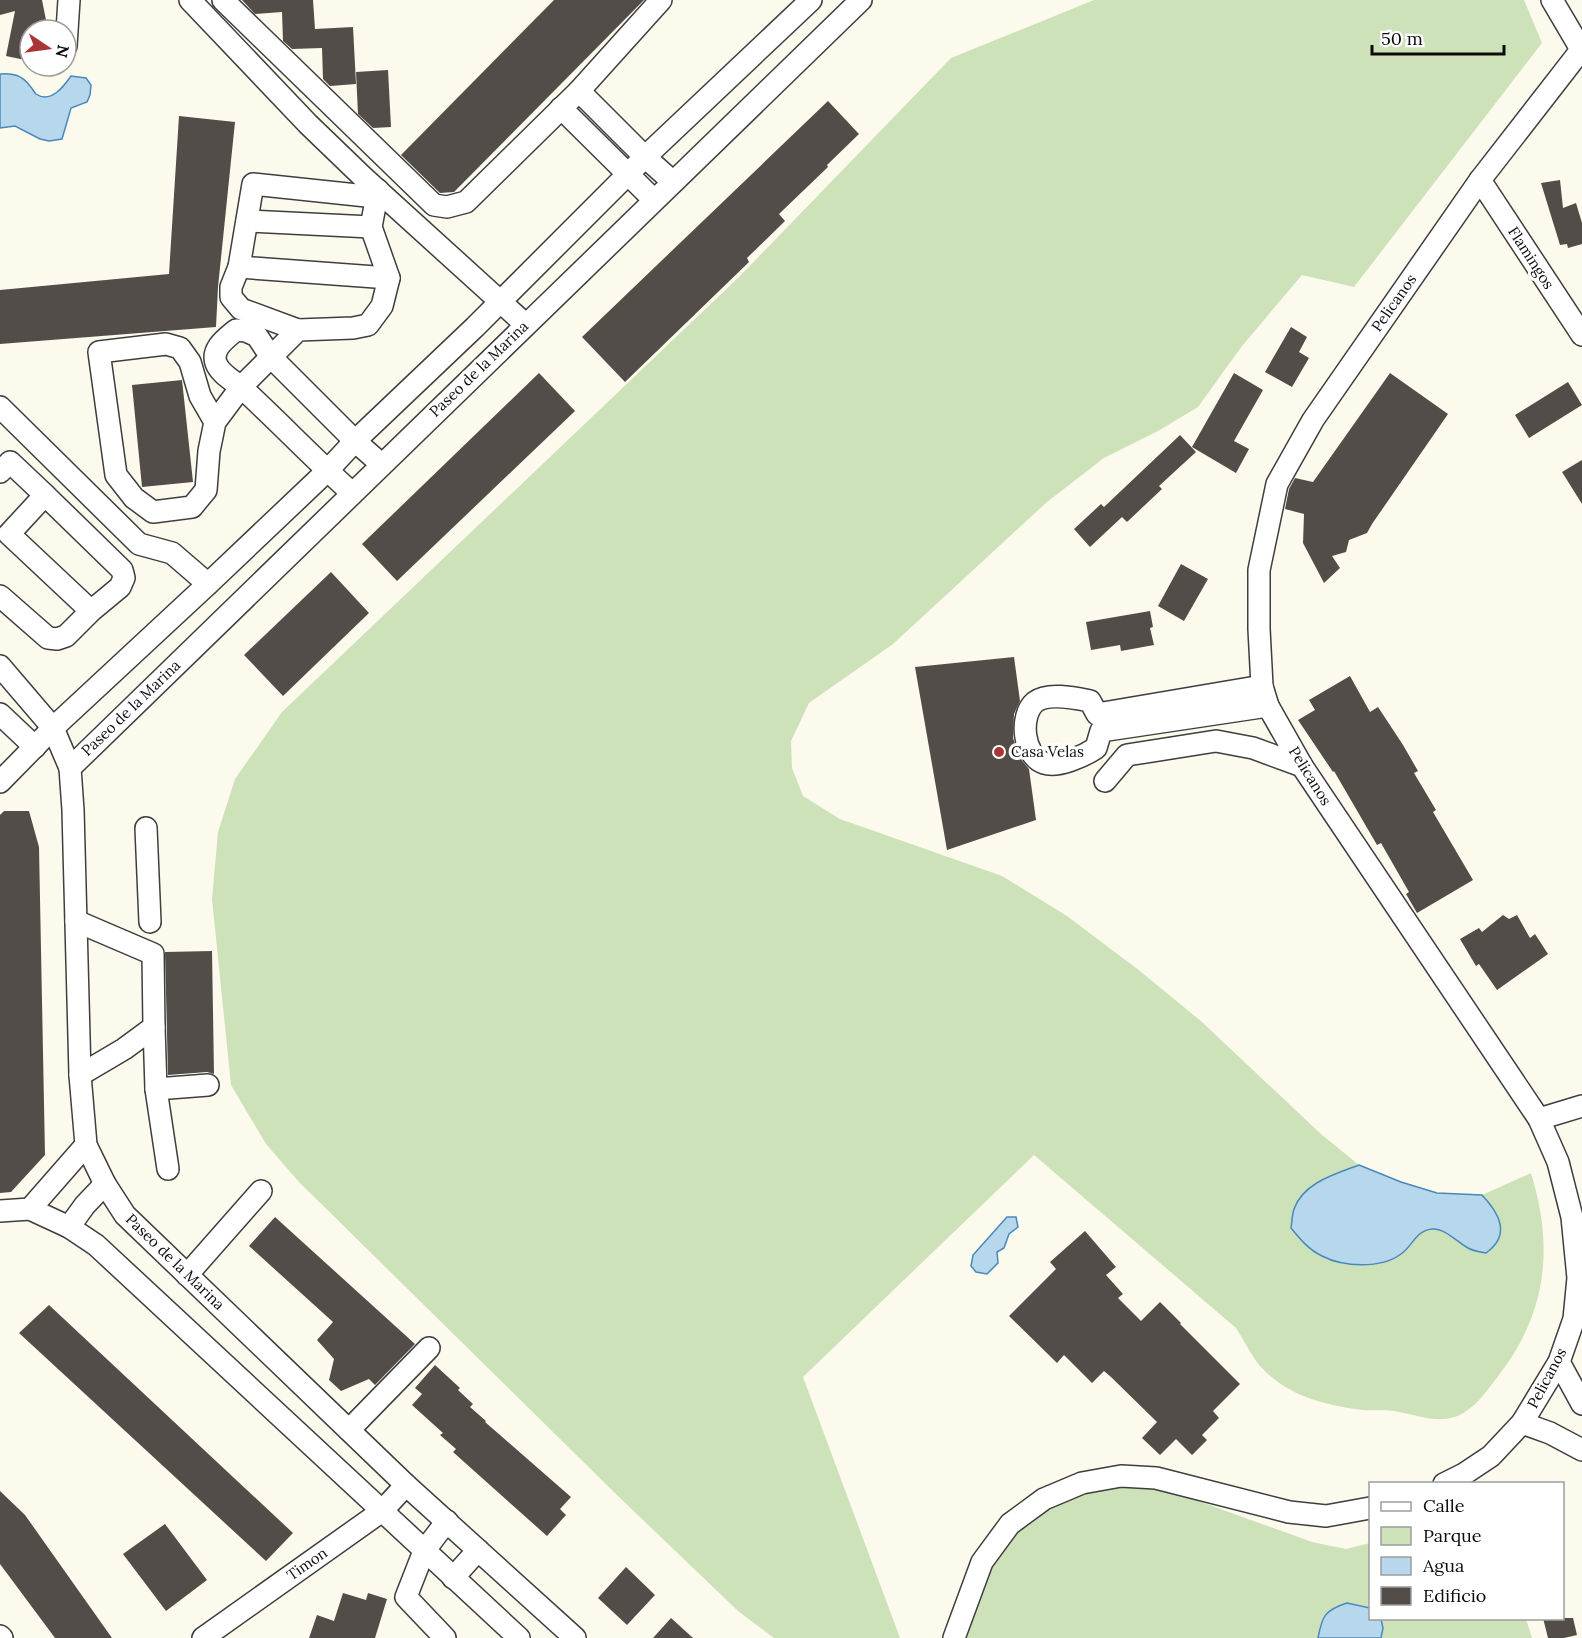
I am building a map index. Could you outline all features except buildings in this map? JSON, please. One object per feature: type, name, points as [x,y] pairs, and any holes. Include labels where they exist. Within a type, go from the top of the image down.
[{"type":"street","points":[[68,18],[69,0]]},
{"type":"street","points":[[190,0],[377,193],[525,324]]},
{"type":"street","points":[[223,0],[434,205],[447,207],[466,202],[579,91],[660,0]]},
{"type":"street","points":[[0,782],[53,728],[327,471],[645,157],[812,0]]},
{"type":"street","name":"Paseo de la Marina","points":[[575,1638],[406,1485],[187,1275],[125,1215],[105,1184],[86,1145],[80,1075],[74,810],[70,768],[861,0]]},
{"type":"street","points":[[1552,0],[1581,51]]},
{"type":"street","name":"Pelicanos","points":[[1447,1482],[1491,1456],[1522,1423],[1559,1362],[1574,1319],[1578,1278],[1572,1217],[1558,1162],[1539,1119],[1302,766],[1265,696],[1258,629],[1259,570],[1277,484],[1313,420],[1480,180],[1581,51]]},
{"type":"street","points":[[579,91],[673,182]]},
{"type":"street","points":[[561,108],[654,200]]},
{"type":"street","name":"Flamingos","points":[[1480,180],[1582,335]]},
{"type":"street","points":[[253,184],[377,193],[371,227],[389,278],[382,306],[369,325],[353,328],[298,330],[241,309],[231,297],[231,286],[239,267],[253,184]]},
{"type":"street","points":[[247,221],[371,227]]},
{"type":"street","points":[[239,267],[389,278]]},
{"type":"street","points":[[475,327],[498,351]]},
{"type":"street","points":[[352,493],[241,387],[221,371],[216,363],[215,354],[218,347],[236,330],[257,336],[271,357],[381,464]]},
{"type":"street","points":[[215,422],[200,396],[190,362],[180,348],[166,344],[99,352],[116,475],[134,498],[153,512],[192,507],[206,490],[209,451],[215,422],[241,387],[298,330]]},
{"type":"street","points":[[0,407],[139,544],[172,552],[208,584]]},
{"type":"street","points":[[0,472],[10,462],[122,570],[124,578],[120,587],[66,636],[57,639],[48,638],[0,596]]},
{"type":"street","points":[[45,495],[9,534],[91,611]]},
{"type":"street","points":[[0,666],[53,728],[70,768]]},
{"type":"street","points":[[1099,722],[1265,696]]},
{"type":"street","points":[[1208,705],[1216,741]]},
{"type":"street","points":[[0,714],[32,751]]},
{"type":"street","points":[[1104,781],[1127,755],[1216,741],[1253,748],[1302,766]]},
{"type":"street","points":[[146,828],[153,954],[154,1065],[168,1169]]},
{"type":"street","points":[[76,921],[153,954]]},
{"type":"street","points":[[124,940],[150,922]]},
{"type":"street","points":[[80,1075],[124,1049],[154,1027]]},
{"type":"street","points":[[124,1049],[154,1065]]},
{"type":"street","points":[[156,1089],[208,1085]]},
{"type":"street","points":[[1539,1119],[1582,1106]]},
{"type":"street","points":[[30,1209],[86,1145]]},
{"type":"street","points":[[69,1227],[85,1205],[105,1184]]},
{"type":"street","points":[[187,1275],[261,1191]]},
{"type":"street","points":[[0,1211],[30,1209],[69,1227],[96,1245],[519,1638]]},
{"type":"street","points":[[349,1430],[429,1348]]},
{"type":"street","points":[[1559,1362],[1582,1404]]},
{"type":"street","points":[[1522,1423],[1580,1445]]},
{"type":"street","points":[[954,1638],[982,1562],[1010,1524],[1044,1499],[1082,1483],[1121,1476],[1156,1478],[1289,1512],[1326,1516],[1369,1509]]},
{"type":"street","name":"Timon","points":[[203,1638],[382,1511],[406,1485]]},
{"type":"street","points":[[445,1638],[406,1597],[424,1551],[447,1521]]},
{"type":"street","points":[[453,1578],[478,1550]]},
{"type":"green space","points":[[1094,0],[1524,0],[1542,43],[1354,287],[1302,275],[1242,346],[1198,407],[1158,431],[1104,458],[1047,502],[893,644],[809,703],[791,741],[792,768],[803,796],[840,819],[1002,876],[1067,916],[1140,971],[1202,1022],[1321,1134],[1359,1165],[1401,1182],[1437,1193],[1482,1195],[1531,1173],[1542,1227],[1544,1253],[1542,1278],[1536,1303],[1515,1351],[1484,1395],[1465,1412],[1440,1419],[1394,1411],[1362,1410],[1320,1402],[1294,1392],[1271,1376],[1257,1362],[1236,1328],[1034,1155],[803,1377],[900,1638],[774,1638],[738,1611],[619,1497],[299,1182],[266,1144],[231,1085],[212,899],[218,832],[235,779],[282,712],[739,277],[951,58]]},
{"type":"green space","points":[[1116,1480],[1165,1489],[1312,1542],[1346,1549],[1369,1543],[1369,1620],[1526,1620],[1532,1638],[958,1638],[981,1576],[1017,1528],[1066,1493]]},
{"type":"water","points":[[0,74],[13,74],[21,78],[36,94],[42,97],[52,95],[70,78],[86,78],[91,85],[87,102],[71,108],[62,139],[49,141],[40,139],[15,126],[0,128]]},
{"type":"water","points":[[1359,1165],[1401,1182],[1437,1193],[1482,1195],[1498,1217],[1500,1232],[1498,1239],[1486,1253],[1470,1249],[1446,1233],[1432,1229],[1418,1236],[1401,1254],[1383,1262],[1351,1264],[1331,1260],[1317,1254],[1291,1228],[1298,1200],[1312,1186]]},
{"type":"water","points":[[1007,1217],[1016,1217],[1018,1227],[1009,1234],[1004,1248],[997,1252],[998,1263],[987,1274],[976,1272],[971,1266],[973,1255]]},
{"type":"water","points":[[1347,1603],[1369,1608],[1369,1620],[1381,1620],[1383,1628],[1381,1638],[1318,1638],[1323,1619],[1334,1608]]},
{"type":"place","name":"Casa Velas","points":[[999,752]]}]
